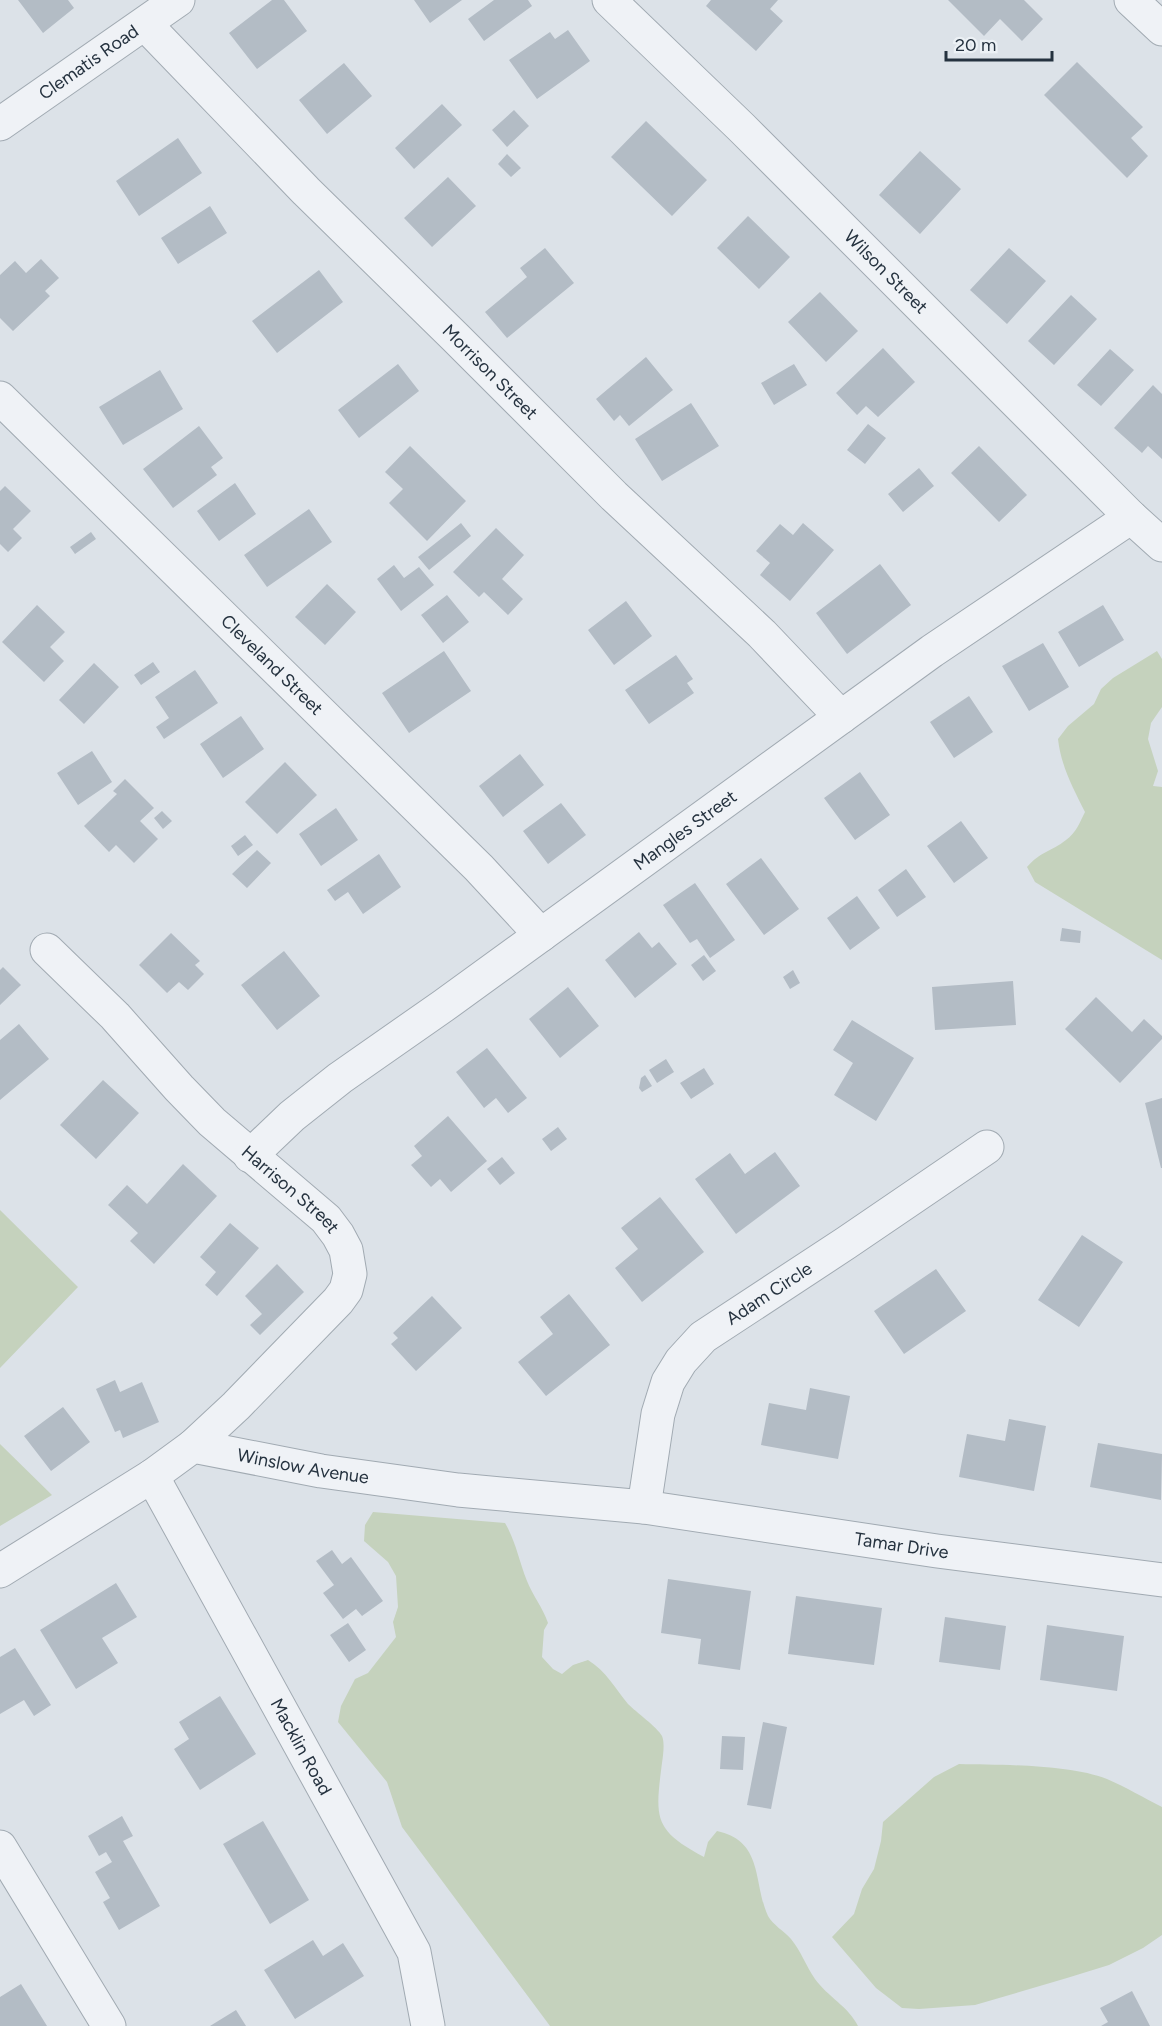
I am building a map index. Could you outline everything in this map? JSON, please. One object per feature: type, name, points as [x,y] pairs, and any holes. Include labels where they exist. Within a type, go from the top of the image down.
[{"type":"street","name":"Clematis Road","points":[[0,124],[178,0]]},
{"type":"street","name":"Wilson Street","points":[[609,0],[742,128],[1131,517],[1162,545]]},
{"type":"street","points":[[1131,0],[1162,29]]},
{"type":"street","name":"Morrison Street","points":[[145,24],[306,191],[614,496],[762,634],[841,717]]},
{"type":"street","name":"Cleveland Street","points":[[0,398],[479,867],[541,935]]},
{"type":"street","name":"Mangles Street","points":[[250,1156],[292,1116],[340,1078],[932,651],[1131,517]]},
{"type":"street","name":"Harrison Street","points":[[47,950],[115,1016],[204,1114],[250,1156],[326,1219],[346,1250],[350,1274],[346,1290],[330,1310],[236,1406],[193,1446]]},
{"type":"street","name":"Adam Circle","points":[[644,1507],[658,1414],[665,1390],[681,1361],[703,1337],[987,1147]]},
{"type":"street","points":[[0,1571],[152,1476],[193,1446]]},
{"type":"street","name":"Winslow Avenue","points":[[193,1446],[321,1471],[446,1489],[644,1507]]},
{"type":"street","name":"Macklin Road","points":[[152,1476],[414,1952],[428,2026]]},
{"type":"street","name":"Tamar Drive","points":[[644,1507],[937,1551],[1162,1580]]},
{"type":"street","points":[[0,1847],[109,2026]]},
{"type":"green space","points":[[1157,651],[1162,659],[1162,707],[1151,723],[1148,739],[1158,771],[1153,786],[1162,787],[1162,960],[1035,882],[1027,867],[1069,837],[1085,812],[1065,768],[1058,739],[1068,726],[1094,704],[1101,689],[1113,678]]},
{"type":"green space","points":[[0,1210],[78,1287],[0,1368]]},
{"type":"green space","points":[[0,1444],[52,1495],[0,1526]]},
{"type":"green space","points":[[373,1512],[505,1523],[515,1544],[527,1581],[548,1623],[544,1630],[542,1657],[553,1669],[562,1674],[573,1665],[588,1660],[605,1675],[628,1704],[659,1732],[664,1746],[658,1797],[661,1820],[666,1830],[675,1839],[704,1857],[708,1842],[717,1831],[732,1836],[743,1844],[754,1865],[768,1916],[795,1944],[820,1985],[849,2013],[858,2026],[550,2026],[402,1827],[387,1782],[338,1722],[341,1706],[355,1679],[368,1673],[396,1637],[393,1622],[398,1607],[396,1576],[388,1562],[364,1541],[365,1525]]},
{"type":"green space","points":[[959,1764],[1034,1766],[1073,1770],[1107,1779],[1162,1807],[1162,1935],[1143,1948],[1109,1965],[975,2005],[902,2008],[876,1988],[832,1937],[854,1914],[862,1889],[874,1869],[883,1822],[934,1777]]},
{"type":"building","points":[[18,0],[68,0],[74,8],[43,33]]},
{"type":"building","points":[[272,0],[284,0],[307,31],[257,69],[229,33]]},
{"type":"building","points":[[414,0],[462,0],[430,23]]},
{"type":"building","points":[[494,0],[528,0],[532,6],[484,41],[468,19]]},
{"type":"building","points":[[711,0],[778,0],[770,9],[783,21],[756,51],[706,6]]},
{"type":"building","points":[[948,0],[1024,0],[1043,19],[1022,41],[1000,19],[984,36]]},
{"type":"building","points":[[568,30],[590,61],[537,99],[509,60],[550,32],[555,39]]},
{"type":"building","points":[[1077,62],[1143,127],[1131,138],[1148,156],[1127,178],[1044,95]]},
{"type":"building","points":[[344,63],[372,96],[327,134],[299,100]]},
{"type":"building","points":[[442,104],[462,125],[414,169],[395,148]]},
{"type":"building","points":[[514,110],[529,126],[507,147],[492,130]]},
{"type":"building","points":[[646,121],[707,180],[672,216],[611,157]]},
{"type":"building","points":[[178,138],[202,173],[139,216],[116,181]]},
{"type":"building","points":[[920,151],[961,189],[920,234],[879,195]]},
{"type":"building","points":[[507,154],[521,168],[511,177],[498,164]]},
{"type":"building","points":[[448,177],[476,206],[432,247],[404,218]]},
{"type":"building","points":[[210,206],[227,233],[178,264],[161,238]]},
{"type":"building","points":[[748,216],[790,257],[759,289],[717,248]]},
{"type":"building","points":[[545,248],[574,283],[507,338],[485,312],[527,277],[520,268]]},
{"type":"building","points":[[1009,248],[1046,281],[1007,324],[970,290]]},
{"type":"building","points":[[41,259],[59,278],[45,291],[50,296],[13,331],[0,318],[0,275],[15,261],[26,273]]},
{"type":"building","points":[[319,270],[343,302],[277,353],[252,321]]},
{"type":"building","points":[[820,292],[858,331],[826,362],[788,322]]},
{"type":"building","points":[[1071,295],[1097,319],[1054,365],[1028,341]]},
{"type":"building","points":[[883,348],[915,382],[878,417],[866,406],[857,415],[836,393]]},
{"type":"building","points":[[1110,349],[1134,370],[1101,406],[1077,385]]},
{"type":"building","points":[[646,357],[673,390],[629,426],[620,415],[614,421],[596,399]]},
{"type":"building","points":[[398,364],[419,391],[359,438],[338,410]]},
{"type":"building","points":[[794,364],[807,385],[774,405],[761,383]]},
{"type":"building","points":[[160,370],[183,409],[123,445],[99,407]]},
{"type":"building","points":[[1153,385],[1162,394],[1162,459],[1148,446],[1142,453],[1114,428]]},
{"type":"building","points":[[691,403],[719,446],[662,481],[635,439]]},
{"type":"building","points":[[868,424],[886,438],[865,464],[847,450]]},
{"type":"building","points":[[199,426],[223,458],[211,467],[217,475],[173,508],[143,469]]},
{"type":"building","points":[[410,446],[466,501],[427,541],[389,503],[403,489],[385,472]]},
{"type":"building","points":[[979,446],[1027,495],[999,522],[951,473]]},
{"type":"building","points":[[919,468],[934,486],[903,512],[888,494]]},
{"type":"building","points":[[235,483],[256,514],[219,541],[197,511]]},
{"type":"building","points":[[5,486],[31,511],[13,529],[22,538],[8,552],[0,544],[0,491]]},
{"type":"building","points":[[309,509],[332,542],[267,587],[244,555]]},
{"type":"building","points":[[461,523],[471,536],[429,570],[418,557]]},
{"type":"building","points":[[803,523],[834,550],[790,601],[760,575],[770,563],[756,551],[780,524],[793,535]]},
{"type":"building","points":[[496,528],[524,555],[502,579],[523,599],[508,615],[484,592],[479,597],[453,572]]},
{"type":"building","points":[[91,532],[96,539],[75,554],[70,547]]},
{"type":"building","points":[[880,564],[911,605],[847,654],[816,613]]},
{"type":"building","points":[[394,565],[404,578],[419,567],[434,585],[401,611],[377,579]]},
{"type":"building","points":[[327,584],[356,612],[325,645],[295,617]]},
{"type":"building","points":[[447,595],[469,622],[443,643],[421,615]]},
{"type":"building","points":[[626,601],[652,636],[614,665],[588,630]]},
{"type":"building","points":[[37,605],[65,632],[50,647],[64,661],[44,682],[2,642]]},
{"type":"building","points":[[1103,605],[1124,640],[1079,667],[1058,632]]},
{"type":"building","points":[[1043,643],[1069,687],[1029,711],[1002,666]]},
{"type":"building","points":[[444,651],[471,691],[409,733],[382,693]]},
{"type":"building","points":[[676,655],[693,679],[687,683],[694,693],[649,724],[625,690]]},
{"type":"building","points":[[153,662],[160,672],[141,685],[134,675]]},
{"type":"building","points":[[94,663],[119,687],[84,724],[59,700]]},
{"type":"building","points":[[195,670],[218,703],[164,739],[156,727],[169,718],[155,697]]},
{"type":"building","points":[[969,696],[993,732],[954,758],[930,722]]},
{"type":"building","points":[[241,716],[264,749],[223,778],[200,744]]},
{"type":"building","points":[[92,751],[112,782],[78,805],[57,773]]},
{"type":"building","points":[[520,754],[544,785],[503,817],[479,786]]},
{"type":"building","points":[[285,762],[317,795],[277,834],[245,802]]},
{"type":"building","points":[[860,772],[890,815],[855,840],[824,798]]},
{"type":"building","points":[[125,779],[154,808],[140,821],[158,839],[134,863],[116,845],[109,852],[84,826],[117,794],[113,791]]},
{"type":"building","points":[[561,803],[586,835],[548,864],[523,831]]},
{"type":"building","points":[[336,808],[358,840],[321,866],[299,834]]},
{"type":"building","points":[[162,811],[172,821],[163,829],[154,818]]},
{"type":"building","points":[[961,821],[988,858],[954,883],[927,846]]},
{"type":"building","points":[[245,835],[253,845],[238,856],[231,846]]},
{"type":"building","points":[[257,850],[271,863],[247,888],[232,874]]},
{"type":"building","points":[[379,854],[401,887],[363,914],[348,892],[335,901],[327,890]]},
{"type":"building","points":[[761,858],[799,909],[764,935],[726,884]]},
{"type":"building","points":[[906,869],[926,897],[897,917],[878,890]]},
{"type":"building","points":[[695,883],[735,940],[710,958],[697,939],[690,943],[663,905]]},
{"type":"building","points":[[857,896],[880,928],[850,950],[827,918]]},
{"type":"building","points":[[1062,928],[1081,931],[1080,943],[1060,941]]},
{"type":"building","points":[[639,932],[652,948],[659,942],[677,964],[635,998],[605,960]]},
{"type":"building","points":[[171,933],[200,961],[195,965],[204,974],[188,990],[179,982],[167,993],[139,965]]},
{"type":"building","points":[[284,951],[320,996],[277,1030],[241,985]]},
{"type":"building","points":[[704,955],[716,971],[703,981],[691,965]]},
{"type":"building","points":[[3,967],[21,985],[0,1005],[0,970]]},
{"type":"building","points":[[793,970],[800,983],[790,989],[783,977]]},
{"type":"building","points":[[1013,981],[1016,1025],[935,1030],[932,987]]},
{"type":"building","points":[[568,987],[599,1026],[560,1058],[529,1019]]},
{"type":"building","points":[[1096,997],[1132,1032],[1144,1019],[1162,1036],[1162,1039],[1120,1083],[1065,1029]]},
{"type":"building","points":[[852,1020],[914,1058],[876,1121],[834,1095],[853,1063],[833,1050]]},
{"type":"building","points":[[19,1024],[49,1059],[0,1100],[0,1040]]},
{"type":"building","points":[[487,1048],[527,1098],[508,1113],[496,1098],[484,1108],[456,1072]]},
{"type":"building","points":[[666,1059],[674,1072],[657,1083],[649,1070]]},
{"type":"building","points":[[704,1068],[714,1084],[691,1099],[680,1083]]},
{"type":"building","points":[[645,1075],[652,1086],[642,1092],[639,1088],[641,1078]]},
{"type":"building","points":[[103,1080],[139,1113],[96,1159],[60,1125]]},
{"type":"building","points":[[1162,1098],[1162,1168],[1161,1168],[1145,1103]]},
{"type":"building","points":[[448,1116],[487,1161],[451,1192],[440,1179],[431,1187],[411,1165],[422,1156],[414,1146]]},
{"type":"building","points":[[558,1127],[567,1139],[551,1151],[542,1139]]},
{"type":"building","points":[[775,1152],[800,1186],[736,1234],[695,1179],[730,1153],[745,1174]]},
{"type":"building","points":[[502,1157],[515,1173],[500,1185],[487,1169]]},
{"type":"building","points":[[183,1164],[217,1196],[154,1264],[130,1241],[138,1233],[108,1205],[127,1185],[147,1204]]},
{"type":"building","points":[[660,1197],[704,1252],[642,1302],[615,1268],[638,1249],[621,1228]]},
{"type":"building","points":[[230,1223],[259,1248],[217,1296],[205,1285],[216,1272],[200,1257]]},
{"type":"building","points":[[1082,1235],[1123,1262],[1079,1327],[1038,1300]]},
{"type":"building","points":[[277,1264],[304,1292],[260,1335],[250,1325],[262,1314],[245,1296]]},
{"type":"building","points":[[936,1269],[966,1311],[904,1354],[874,1311]]},
{"type":"building","points":[[569,1294],[610,1345],[546,1396],[518,1362],[553,1334],[540,1317]]},
{"type":"building","points":[[432,1296],[462,1328],[416,1371],[391,1344],[398,1338],[393,1333]]},
{"type":"building","points":[[115,1380],[120,1392],[142,1382],[159,1422],[123,1438],[120,1430],[115,1432],[96,1389]]},
{"type":"building","points":[[810,1388],[850,1396],[838,1459],[761,1445],[769,1403],[806,1410]]},
{"type":"building","points":[[63,1407],[90,1442],[51,1471],[24,1436]]},
{"type":"building","points":[[1009,1419],[1046,1426],[1034,1491],[959,1477],[967,1434],[1005,1441]]},
{"type":"building","points":[[1098,1443],[1162,1454],[1161,1500],[1090,1487]]},
{"type":"building","points":[[332,1550],[342,1564],[351,1557],[383,1601],[362,1616],[356,1609],[343,1619],[323,1593],[334,1585],[316,1561]]},
{"type":"building","points":[[668,1579],[751,1591],[740,1670],[698,1664],[701,1639],[661,1633]]},
{"type":"building","points":[[116,1583],[137,1617],[102,1638],[118,1663],[76,1689],[40,1630]]},
{"type":"building","points":[[796,1596],[882,1608],[874,1665],[788,1654]]},
{"type":"building","points":[[945,1617],[1006,1626],[1000,1670],[939,1662]]},
{"type":"building","points":[[348,1623],[366,1650],[349,1662],[330,1635]]},
{"type":"building","points":[[1047,1625],[1124,1636],[1117,1691],[1040,1680]]},
{"type":"building","points":[[15,1648],[51,1705],[34,1716],[24,1700],[0,1714],[0,1657]]},
{"type":"building","points":[[220,1696],[256,1754],[200,1790],[174,1749],[189,1739],[179,1722]]},
{"type":"building","points":[[763,1722],[787,1727],[771,1809],[747,1805]]},
{"type":"building","points":[[722,1736],[745,1737],[743,1770],[720,1769]]},
{"type":"building","points":[[122,1816],[133,1836],[123,1841],[160,1906],[119,1930],[103,1902],[110,1898],[95,1872],[112,1862],[106,1852],[99,1856],[88,1836]]},
{"type":"building","points":[[263,1821],[309,1900],[270,1924],[223,1844]]},
{"type":"building","points":[[313,1940],[323,1956],[343,1943],[364,1976],[295,2019],[264,1970]]},
{"type":"building","points":[[21,1984],[47,2026],[0,2026],[0,1997]]},
{"type":"building","points":[[1132,1991],[1150,2026],[1101,2026],[1108,2022],[1100,2008]]},
{"type":"building","points":[[236,2010],[246,2026],[210,2026]]}]
